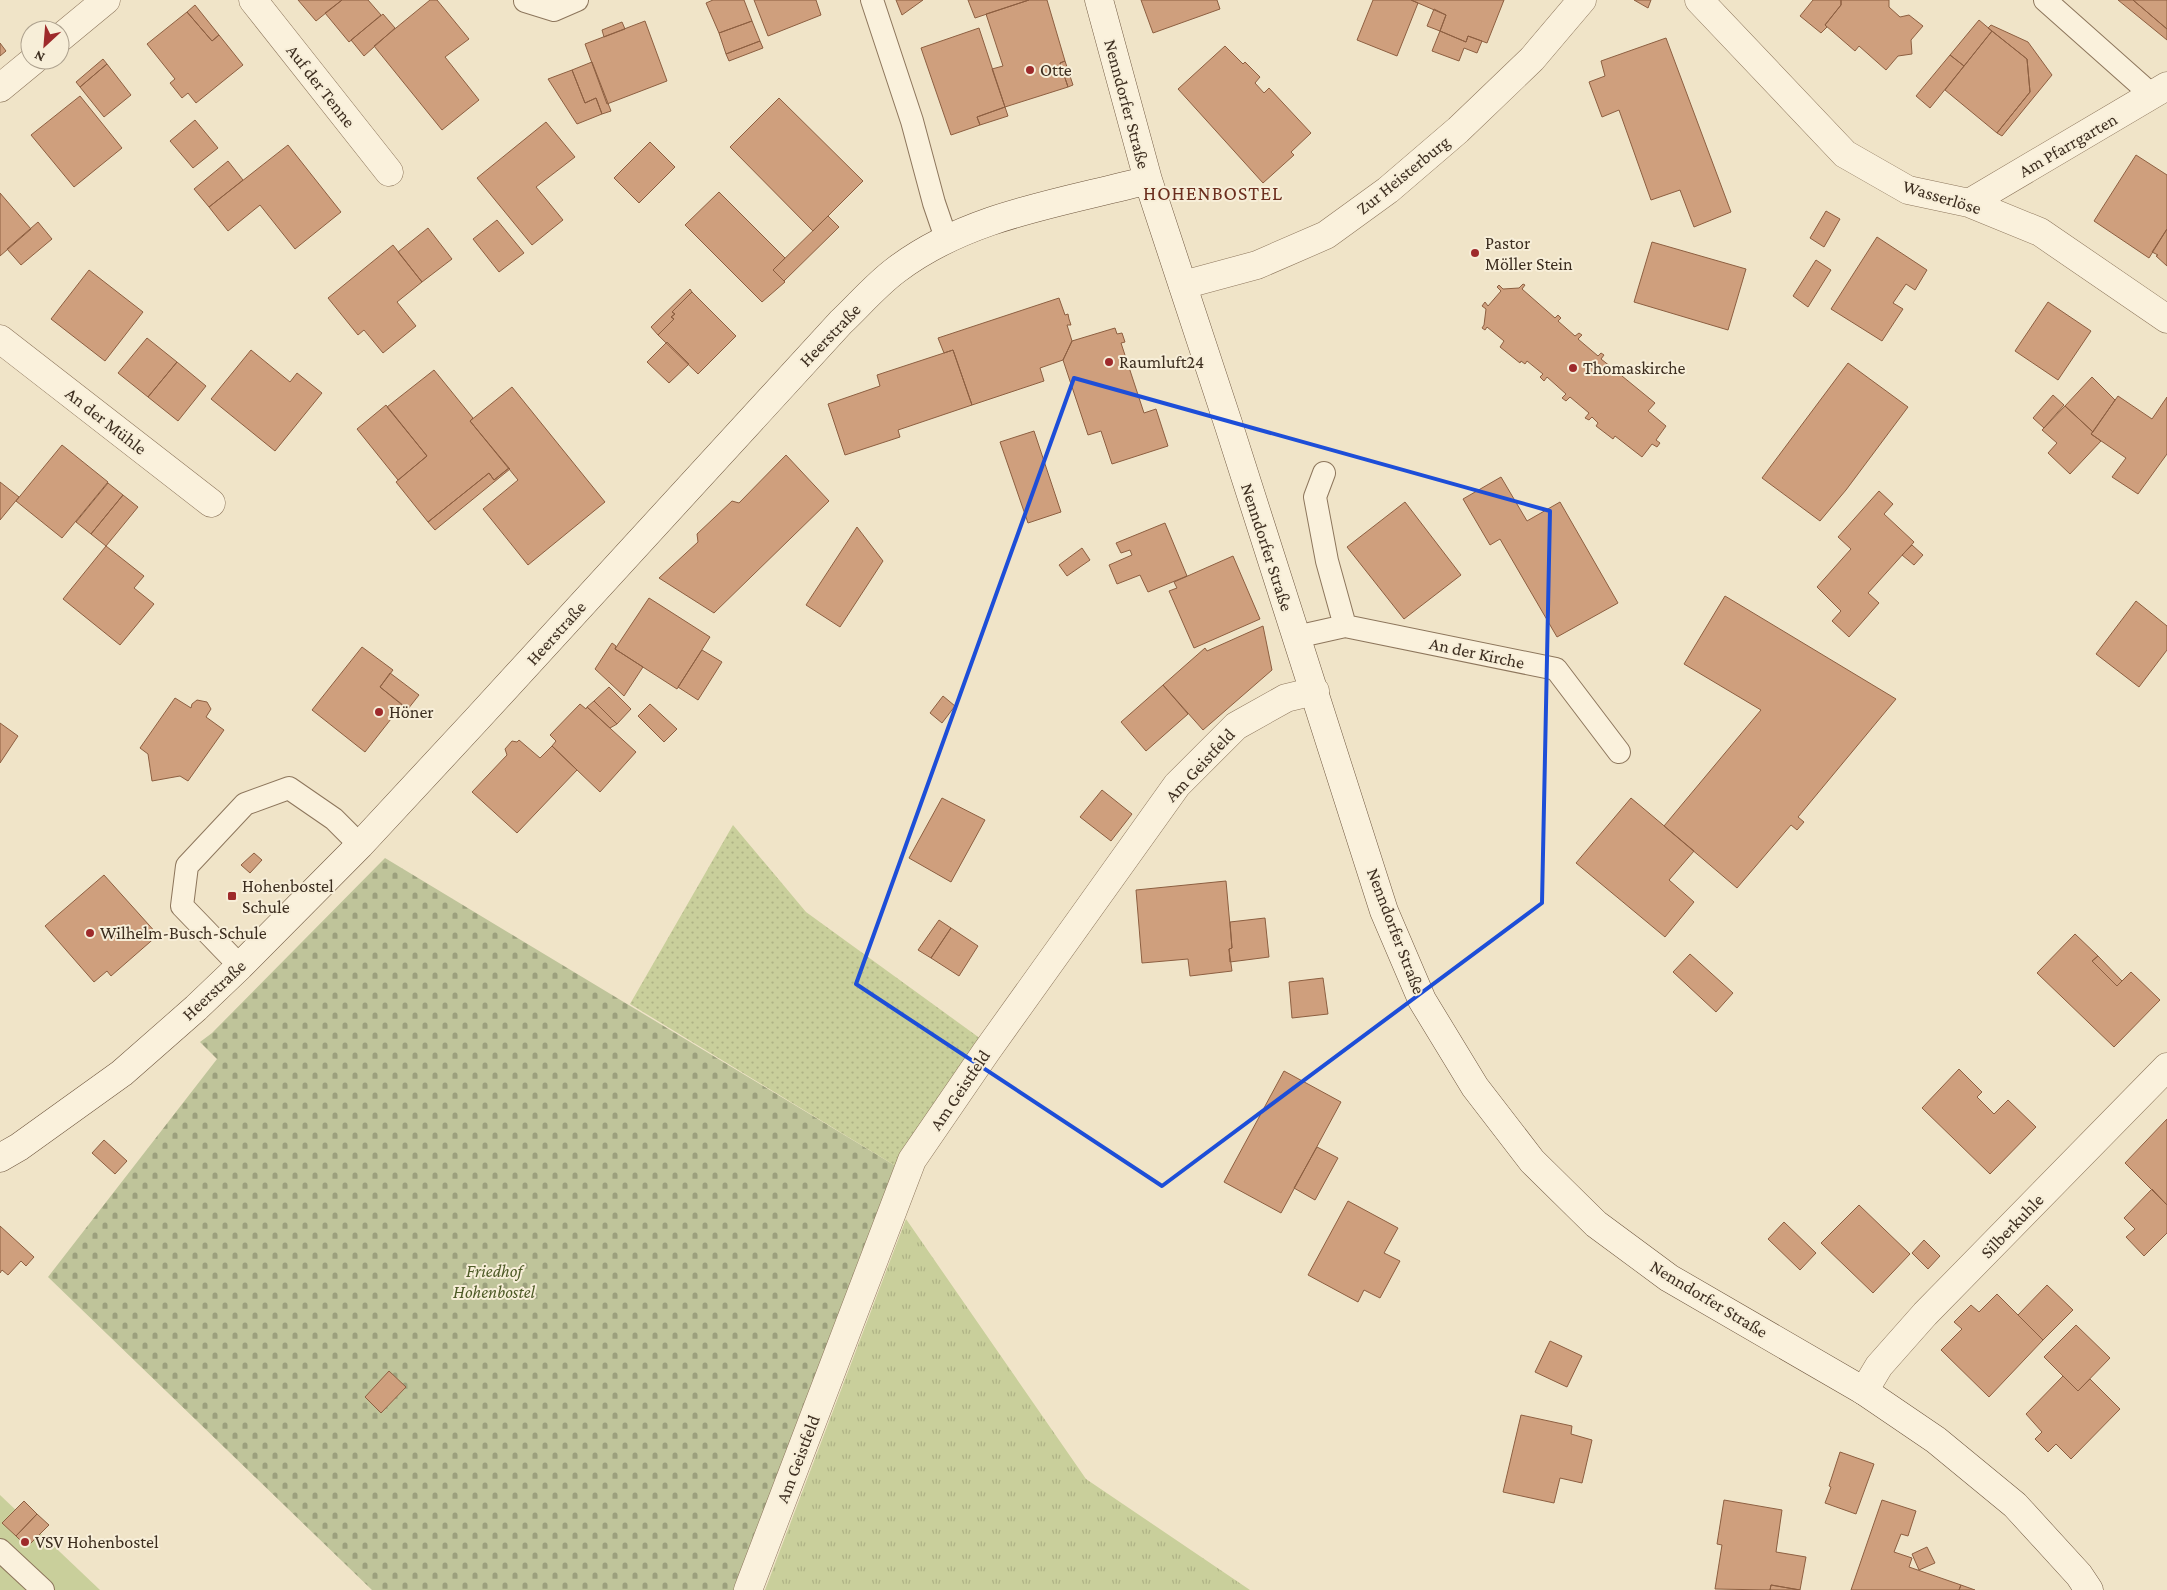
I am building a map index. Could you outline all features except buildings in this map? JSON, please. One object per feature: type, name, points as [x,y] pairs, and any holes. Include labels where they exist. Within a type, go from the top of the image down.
[{"type":"street","points":[[70,30],[106,0]]},
{"type":"street","name":"Auf der Tenne","points":[[253,0],[390,172]]},
{"type":"street","name":"Nenndorfer Straße","points":[[1099,0],[1148,180],[1315,691],[1384,911],[1422,1000],[1475,1087],[1532,1161],[1596,1224],[1669,1278],[1864,1391],[1936,1440],[2015,1505],[2079,1575],[2089,1590]]},
{"type":"street","name":"Zur Heisterburg","points":[[1183,285],[1257,265],[1326,235],[1388,190],[1458,130],[1532,59],[1582,0]]},
{"type":"street","name":"Wasserlöse","points":[[1699,0],[1845,154],[1908,190],[1969,203],[2040,232],[2167,319]]},
{"type":"street","points":[[0,88],[22,70]]},
{"type":"street","name":"Am Pfarrgarten","points":[[1969,203],[2160,91]]},
{"type":"street","name":"Heerstraße","points":[[0,1158],[19,1148],[122,1072],[196,1008],[240,966],[360,845],[841,322],[896,270],[946,238],[1015,213],[1148,180]]},
{"type":"street","name":"An der Mühle","points":[[0,340],[212,503]]},
{"type":"street","name":"Am Geistfeld","points":[[748,1590],[912,1160],[992,1044],[1177,785],[1236,726],[1286,698],[1315,691]]},
{"type":"street","name":"Silberkuhle","points":[[1864,1391],[1878,1366],[1925,1314],[2167,1067]]},
{"type":"lane","points":[[525,1],[554,10],[577,0]]},
{"type":"lane","points":[[872,0],[912,120],[934,204],[946,238]]},
{"type":"lane","points":[[2045,0],[2160,91]]},
{"type":"lane","points":[[1324,473],[1315,497],[1327,561],[1345,626]]},
{"type":"lane","name":"An der Kirche","points":[[1296,637],[1345,626],[1556,669],[1619,752]]},
{"type":"lane","points":[[240,966],[182,906],[187,866],[245,804],[289,788],[334,819],[360,845]]},
{"type":"lane","points":[[0,1550],[43,1590]]},
{"type":"highlighted area","points":[[1074,378],[1550,511],[1542,903],[1162,1186],[856,984]]},
{"type":"green space","points":[[733,825],[806,912],[981,1039],[899,1168],[630,1004]]},
{"type":"green space","name":"Friedhof Hohenbostel","points":[[385,858],[899,1168],[738,1590],[372,1590],[48,1277],[217,1059],[200,1042],[212,1033]]},
{"type":"green space","points":[[906,1219],[1086,1479],[1250,1590],[765,1590]]},
{"type":"green space","name":"VSV Hohenbostel","points":[[0,1495],[100,1590],[0,1590]]},
{"type":"place","name":"Otte","points":[[1030,70]]},
{"type":"place","name":"Pastor Möller Stein","points":[[1475,253]]},
{"type":"place","name":"Raumluft24","points":[[1109,362]]},
{"type":"place","name":"Thomaskirche","points":[[1573,368]]},
{"type":"place","name":"Höner","points":[[379,712]]},
{"type":"place","name":"Hohenbostel Schule","points":[[232,896]]},
{"type":"place","name":"Wilhelm-Busch-Schule","points":[[90,933]]},
{"type":"place","name":"VSV Hohenbostel","points":[[25,1542]]},
{"type":"district","name":"HOHENBOSTEL","points":[[1213,193]]}]
